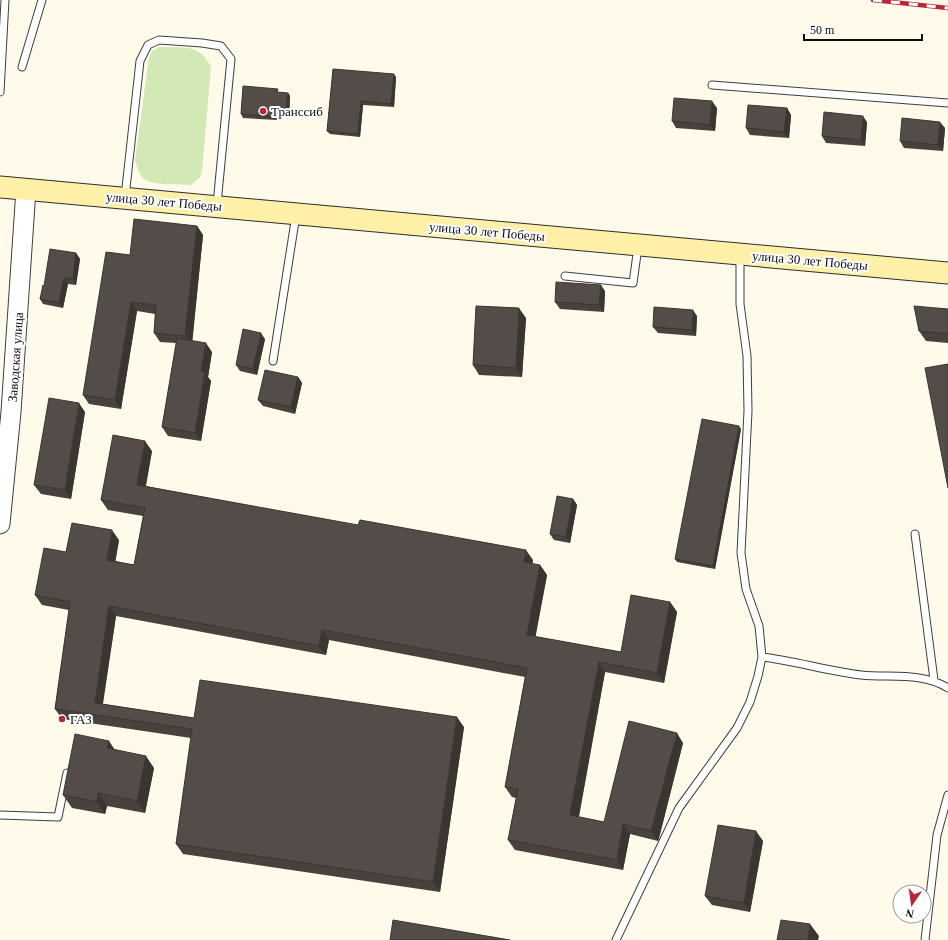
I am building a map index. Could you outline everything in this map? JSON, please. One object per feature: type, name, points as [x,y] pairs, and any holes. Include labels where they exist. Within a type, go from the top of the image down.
[{"type":"main road","name":"улица 30 лет Победы","points":[[0,187],[948,272]]},
{"type":"street","name":"Заводская улица","points":[[0,524],[11,412],[26,189]]},
{"type":"lane","points":[[0,92],[5,0]]},
{"type":"lane","points":[[22,67],[42,0]]},
{"type":"lane","points":[[125,198],[140,61],[148,45],[159,40],[202,43],[221,46],[231,59],[217,206]]},
{"type":"lane","points":[[712,85],[948,103]]},
{"type":"lane","points":[[273,361],[296,214]]},
{"type":"lane","points":[[565,276],[633,283],[638,245]]},
{"type":"lane","points":[[616,940],[679,808],[737,728],[750,702],[762,657],[758,626],[746,589],[741,553],[748,411],[747,356],[740,304],[740,254]]},
{"type":"lane","points":[[915,534],[934,680]]},
{"type":"lane","points":[[762,657],[787,660],[860,675],[914,677],[934,680],[948,688]]},
{"type":"lane","points":[[0,814],[58,817],[67,773]]},
{"type":"lane","points":[[925,940],[937,835],[948,795]]},
{"type":"green space","points":[[160,47],[183,47],[196,50],[207,59],[211,67],[202,171],[200,177],[191,185],[160,184],[148,181],[141,175],[135,160],[149,57],[152,51]]},
{"type":"building","points":[[333,69],[394,74],[391,104],[361,101],[358,134],[327,131]]},
{"type":"building","points":[[243,86],[278,89],[277,92],[288,93],[286,113],[276,112],[275,117],[241,114]]},
{"type":"building","points":[[674,98],[712,101],[710,125],[672,121]]},
{"type":"building","points":[[748,105],[787,108],[784,132],[746,128]]},
{"type":"building","points":[[824,112],[863,116],[861,140],[822,136]]},
{"type":"building","points":[[902,118],[940,122],[938,145],[900,141]]},
{"type":"building","points":[[134,219],[197,226],[185,336],[154,333],[156,305],[131,302],[115,400],[83,395],[106,252],[130,255]]},
{"type":"building","points":[[50,249],[76,253],[73,279],[64,278],[59,303],[40,299],[43,285],[44,286]]},
{"type":"building","points":[[556,282],[601,285],[599,305],[555,302]]},
{"type":"building","points":[[476,306],[519,308],[516,368],[473,365]]},
{"type":"building","points":[[914,306],[948,309],[948,334],[919,331]]},
{"type":"building","points":[[654,307],[693,310],[692,330],[653,327]]},
{"type":"building","points":[[243,329],[261,333],[253,369],[236,365]]},
{"type":"building","points":[[177,338],[206,343],[201,372],[205,372],[195,433],[162,427]]},
{"type":"building","points":[[948,364],[948,488],[925,368]]},
{"type":"building","points":[[265,370],[298,377],[291,407],[258,400]]},
{"type":"building","points":[[49,398],[79,403],[65,490],[34,485]]},
{"type":"building","points":[[702,419],[739,426],[713,566],[675,559]]},
{"type":"building","points":[[113,435],[145,441],[137,485],[358,525],[360,520],[526,550],[524,562],[540,565],[527,635],[621,652],[631,595],[670,602],[657,673],[599,662],[570,815],[604,822],[629,721],[677,733],[651,831],[623,824],[617,860],[508,840],[518,789],[505,787],[527,668],[322,630],[319,646],[109,606],[95,703],[194,718],[200,680],[457,717],[433,882],[176,844],[192,729],[55,709],[70,602],[35,595],[44,548],[66,552],[72,523],[112,530],[107,560],[134,565],[145,508],[101,500]]},
{"type":"building","points":[[557,496],[573,499],[566,537],[550,534]]},
{"type":"building","points":[[75,734],[109,741],[107,748],[146,756],[137,801],[98,793],[97,802],[63,795]]},
{"type":"building","points":[[718,825],[756,831],[744,903],[705,896]]},
{"type":"building","points":[[393,920],[510,940],[390,940]]},
{"type":"building","points":[[781,920],[810,924],[808,940],[777,940]]},
{"type":"railway","points":[[873,0],[948,8]]},
{"type":"place","name":"Транссиб","points":[[263,111]]},
{"type":"place","name":"ГАЗ","points":[[62,719]]}]
